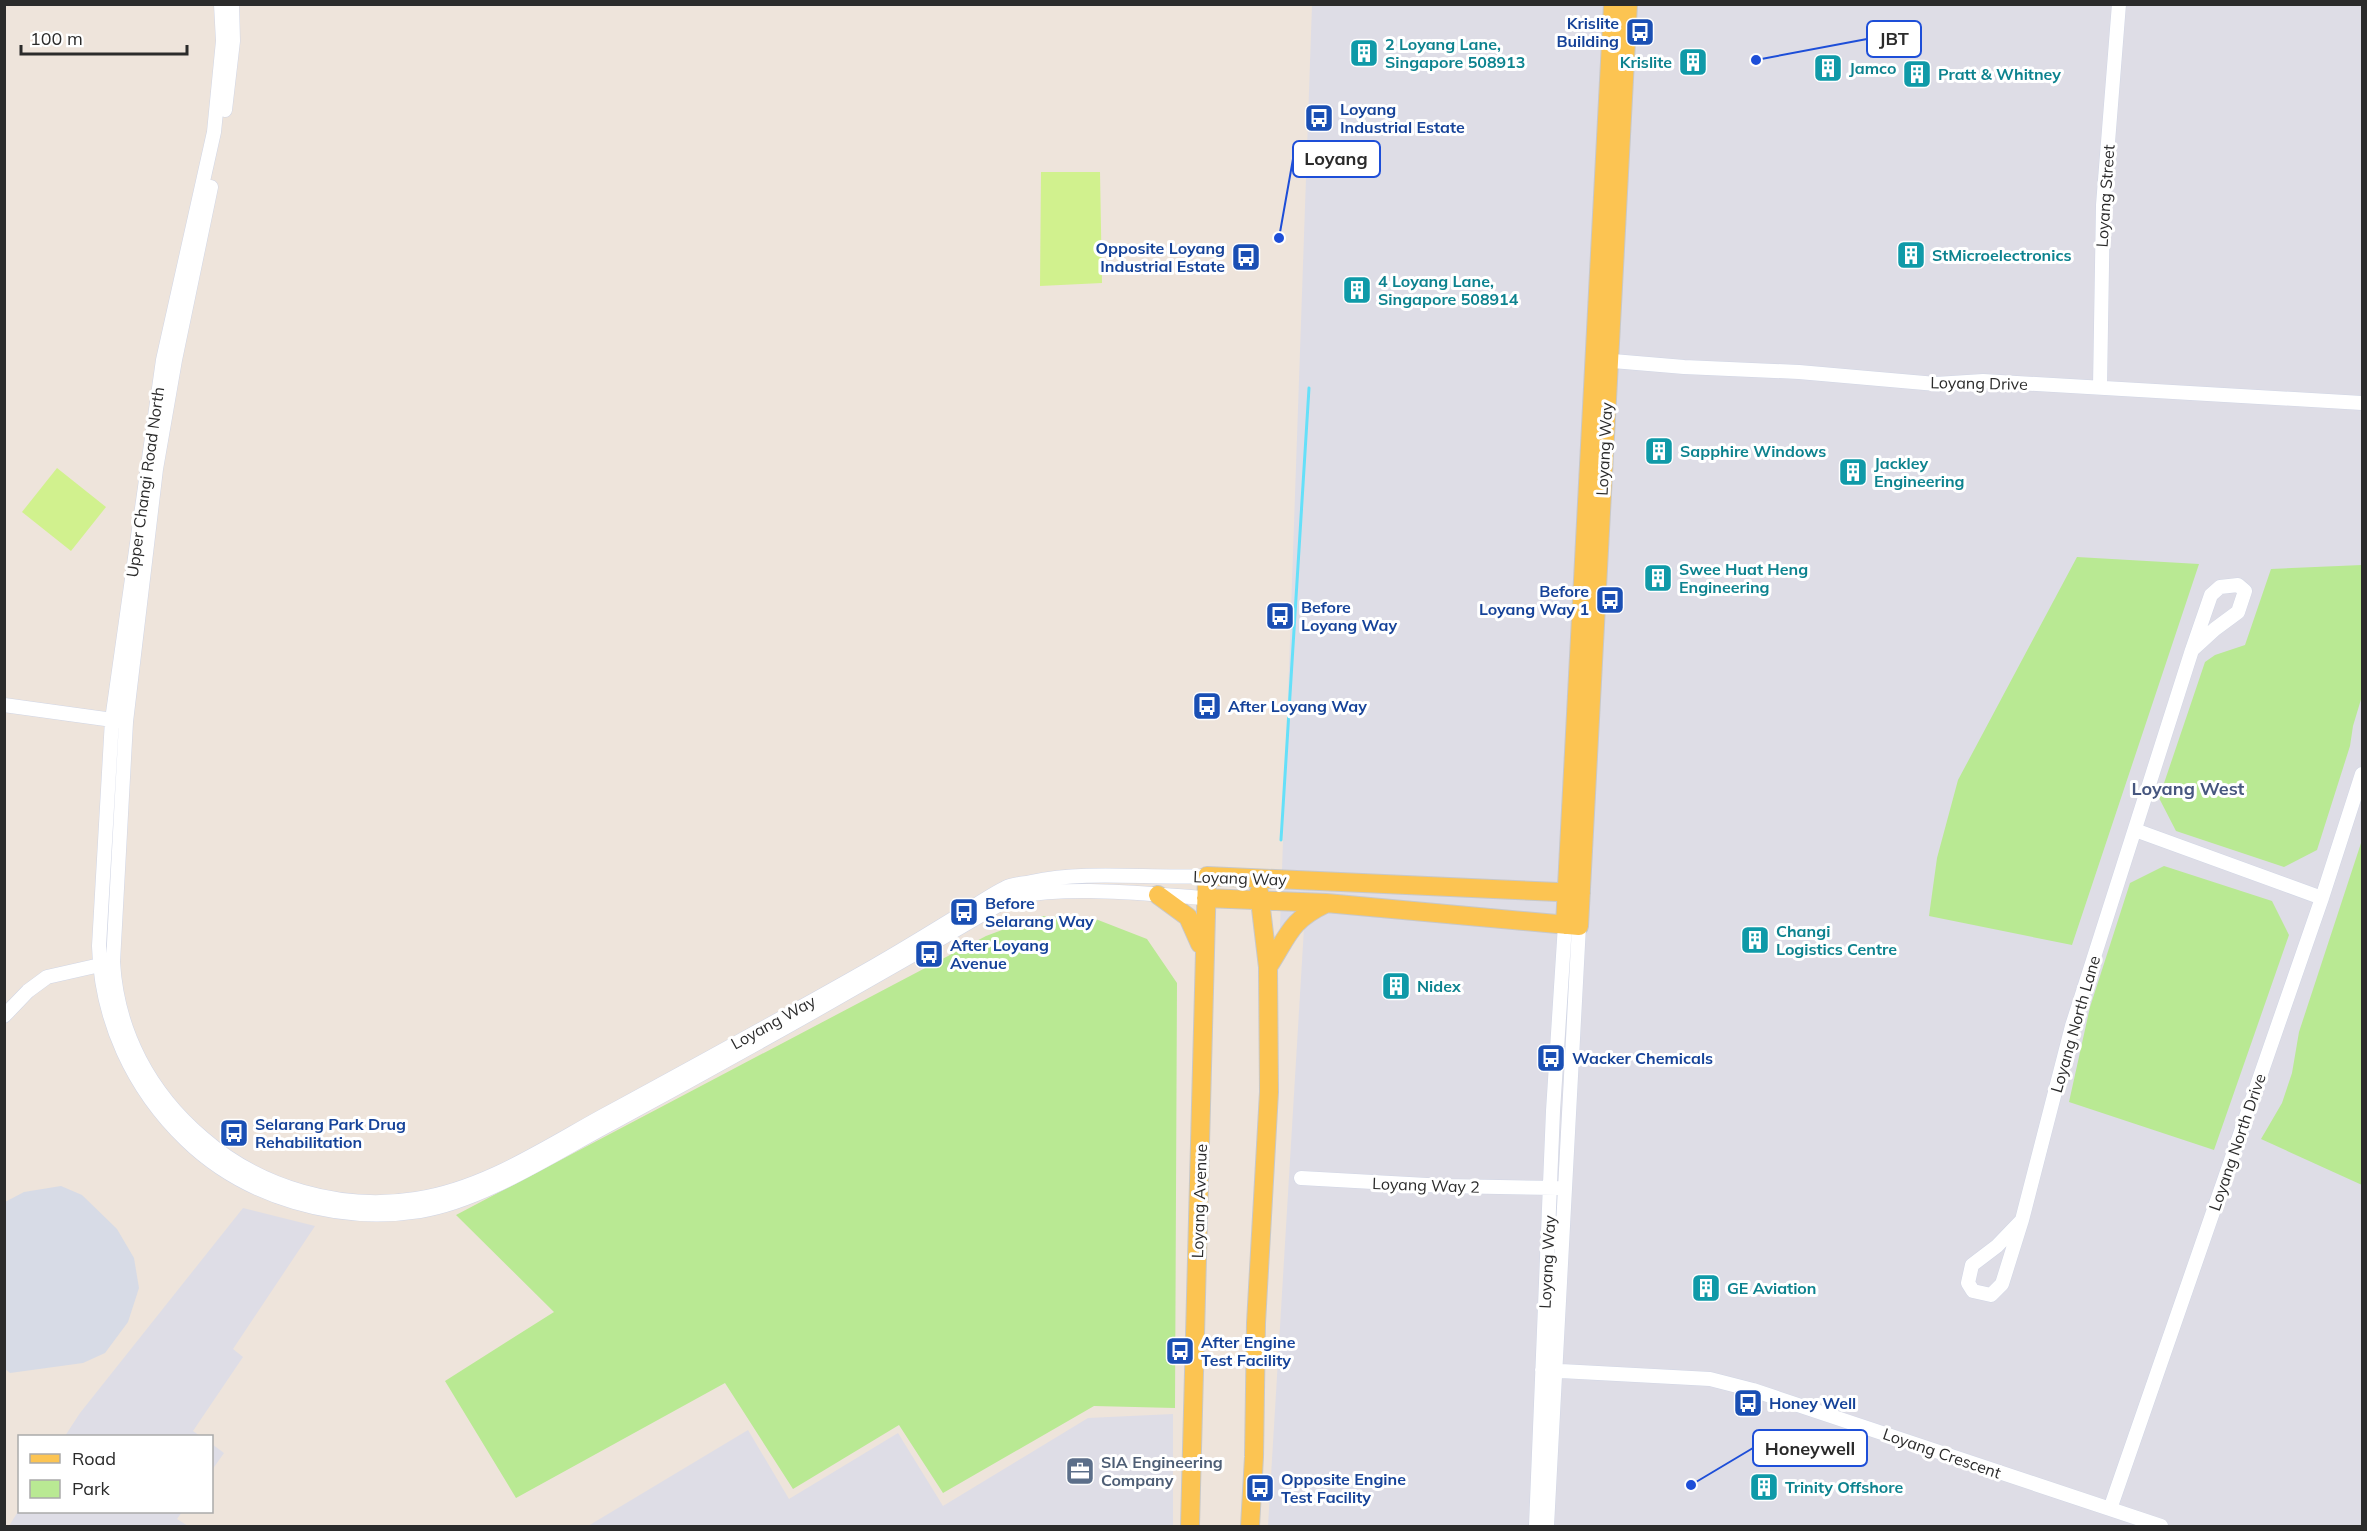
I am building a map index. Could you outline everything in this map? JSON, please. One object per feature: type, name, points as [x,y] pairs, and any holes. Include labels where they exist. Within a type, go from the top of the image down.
[{"type":"main road","name":"Loyang Way","points":[[1602,360],[1613,4]]},
{"type":"main road","name":"Loyang Way","points":[[1206,898],[1326,903],[1572,926],[1602,360],[1628,4]]},
{"type":"main road","name":"Loyang Way","points":[[1207,876],[1574,893]]},
{"type":"main road","name":"Loyang Avenue","points":[[1190,1527],[1203,1089],[1203,954],[1207,876]]},
{"type":"main road","points":[[1250,1527],[1254,1457],[1256,1323],[1269,1092],[1268,967],[1258,878]]},
{"type":"main road","points":[[1158,895],[1188,916],[1203,954]]},
{"type":"main road","points":[[1268,967],[1293,925],[1307,912],[1326,903]]},
{"type":"street","name":"Upper Changi Road North","points":[[102,986],[106,964],[119,721],[163,360],[214,132],[223,41],[221,4]]},
{"type":"street","name":"Upper Changi Road North","points":[[119,721],[156,469],[175,360],[222,133],[233,41],[232,4]]},
{"type":"street","name":"Loyang Street","points":[[2100,387],[2103,205],[2119,4]]},
{"type":"street","name":"Loyang Drive","points":[[1602,360],[1684,367],[1799,372],[1936,384],[1983,381],[2362,403]]},
{"type":"street","name":"Loyang North Lane","points":[[2022,1220],[1997,1246],[1972,1265],[1968,1283],[1974,1291],[1991,1295],[2002,1284],[2022,1220],[2072,1026],[2192,650],[2211,595],[2220,586],[2238,585],[2244,591],[2238,612],[2192,650]]},
{"type":"street","points":[[4,705],[119,721]]},
{"type":"street","name":"Loyang North Drive","points":[[2110,1509],[2322,898],[2362,774]]},
{"type":"street","points":[[2135,830],[2322,898]]},
{"type":"street","name":"Loyang Way","points":[[106,964],[141,1065],[169,1106],[211,1146],[265,1179],[303,1192],[348,1200],[405,1200],[444,1194],[518,1163],[879,963],[1008,886],[1055,876],[1207,876]]},
{"type":"street","name":"Loyang Way","points":[[102,986],[111,1022],[133,1070],[164,1117],[206,1157],[243,1181],[301,1204],[344,1212],[402,1213],[449,1204],[499,1183],[874,978],[1012,897],[1060,892],[1206,898]]},
{"type":"street","name":"Loyang Way","points":[[1536,1527],[1565,1181],[1572,926]]},
{"type":"street","name":"Loyang Way","points":[[1547,1527],[1550,1190],[1553,1111],[1572,926]]},
{"type":"street","points":[[4,1016],[28,991],[47,977],[106,964]]},
{"type":"street","name":"Loyang Way 2","points":[[1301,1178],[1550,1190]]},
{"type":"street","points":[[1550,1190],[1565,1181]]},
{"type":"street","name":"Loyang Crescent","points":[[1549,1370],[1710,1380],[1753,1390],[2161,1527]]},
{"type":"shaded area","points":[[1312,5],[2362,5],[2362,1526],[1268,1526],[1304,928],[1280,928]]},
{"type":"shaded area","points":[[61,1186],[82,1195],[117,1229],[134,1258],[139,1288],[128,1322],[105,1353],[83,1363],[10,1373],[4,1368],[5,1202],[24,1192]]},
{"type":"shaded area","points":[[243,1208],[315,1226],[233,1349],[243,1357],[193,1431],[199,1435],[66,1435],[80,1413]]},
{"type":"shaded area","points":[[1173,1414],[1173,1526],[588,1526],[748,1430],[789,1499],[898,1433],[943,1506],[1088,1418]]},
{"type":"shaded area","points":[[213,1445],[224,1453],[213,1469]]},
{"type":"shaded area","points":[[18,1512],[181,1513],[177,1519],[188,1526],[9,1526]]},
{"type":"green space","points":[[1041,172],[1100,172],[1102,283],[1040,286]]},
{"type":"green space","points":[[57,468],[106,507],[71,551],[22,512]]},
{"type":"green space","points":[[2077,557],[2199,564],[2072,945],[1929,916],[1937,858],[1958,780]]},
{"type":"green space","points":[[2362,565],[2362,696],[2350,746],[2317,850],[2284,867],[2176,831],[2159,798],[2205,662],[2215,655],[2245,645],[2271,569]]},
{"type":"green space","points":[[2362,840],[2362,1185],[2261,1139],[2282,1103],[2292,1073],[2299,1032]]},
{"type":"green space","points":[[2164,866],[2272,901],[2289,935],[2214,1150],[2069,1102],[2090,1007],[2130,883]]},
{"type":"green space","points":[[1039,916],[1093,918],[1147,939],[1177,983],[1175,1408],[1094,1406],[943,1493],[899,1425],[793,1489],[725,1383],[516,1498],[445,1381],[554,1312],[456,1215],[986,936]]},
{"type":"waterway","points":[[1281,840],[1309,388]]},
{"type":"place","name":"Krislite Building","points":[[1640,32]]},
{"type":"place","name":"2 Loyang Lane, Singapore 508913","points":[[1364,53]]},
{"type":"place","name":"JBT","points":[[1756,60]]},
{"type":"place","name":"Krislite","points":[[1693,62]]},
{"type":"place","name":"Jamco","points":[[1828,68]]},
{"type":"place","name":"Pratt & Whitney","points":[[1917,74]]},
{"type":"place","name":"Loyang Industrial Estate","points":[[1319,118]]},
{"type":"place","name":"Loyang","points":[[1279,238]]},
{"type":"place","name":"StMicroelectronics","points":[[1911,255]]},
{"type":"place","name":"Opposite Loyang Industrial Estate","points":[[1246,257]]},
{"type":"place","name":"4 Loyang Lane, Singapore 508914","points":[[1357,290]]},
{"type":"place","name":"Sapphire Windows","points":[[1659,451]]},
{"type":"place","name":"Jackley Engineering","points":[[1853,472]]},
{"type":"place","name":"Swee Huat Heng Engineering","points":[[1658,578]]},
{"type":"place","name":"Before Loyang Way 1","points":[[1610,600]]},
{"type":"place","name":"Before Loyang Way","points":[[1280,616]]},
{"type":"place","name":"After Loyang Way","points":[[1207,706]]},
{"type":"place","name":"Before Selarang Way","points":[[964,912]]},
{"type":"place","name":"Changi Logistics Centre","points":[[1755,940]]},
{"type":"place","name":"After Loyang Avenue","points":[[929,954]]},
{"type":"place","name":"Nidex","points":[[1396,986]]},
{"type":"place","name":"Wacker Chemicals","points":[[1551,1058]]},
{"type":"place","name":"Selarang Park Drug Rehabilitation","points":[[234,1133]]},
{"type":"place","name":"GE Aviation","points":[[1706,1288]]},
{"type":"place","name":"After Engine Test Facility","points":[[1180,1351]]},
{"type":"place","name":"Honey Well","points":[[1748,1403]]},
{"type":"place","name":"SIA Engineering Company","points":[[1080,1471]]},
{"type":"place","name":"Honeywell","points":[[1691,1485]]},
{"type":"place","name":"Trinity Offshore","points":[[1764,1487]]},
{"type":"place","name":"Opposite Engine Test Facility","points":[[1260,1488]]},
{"type":"district","name":"Loyang West","points":[[2188,788]]}]
